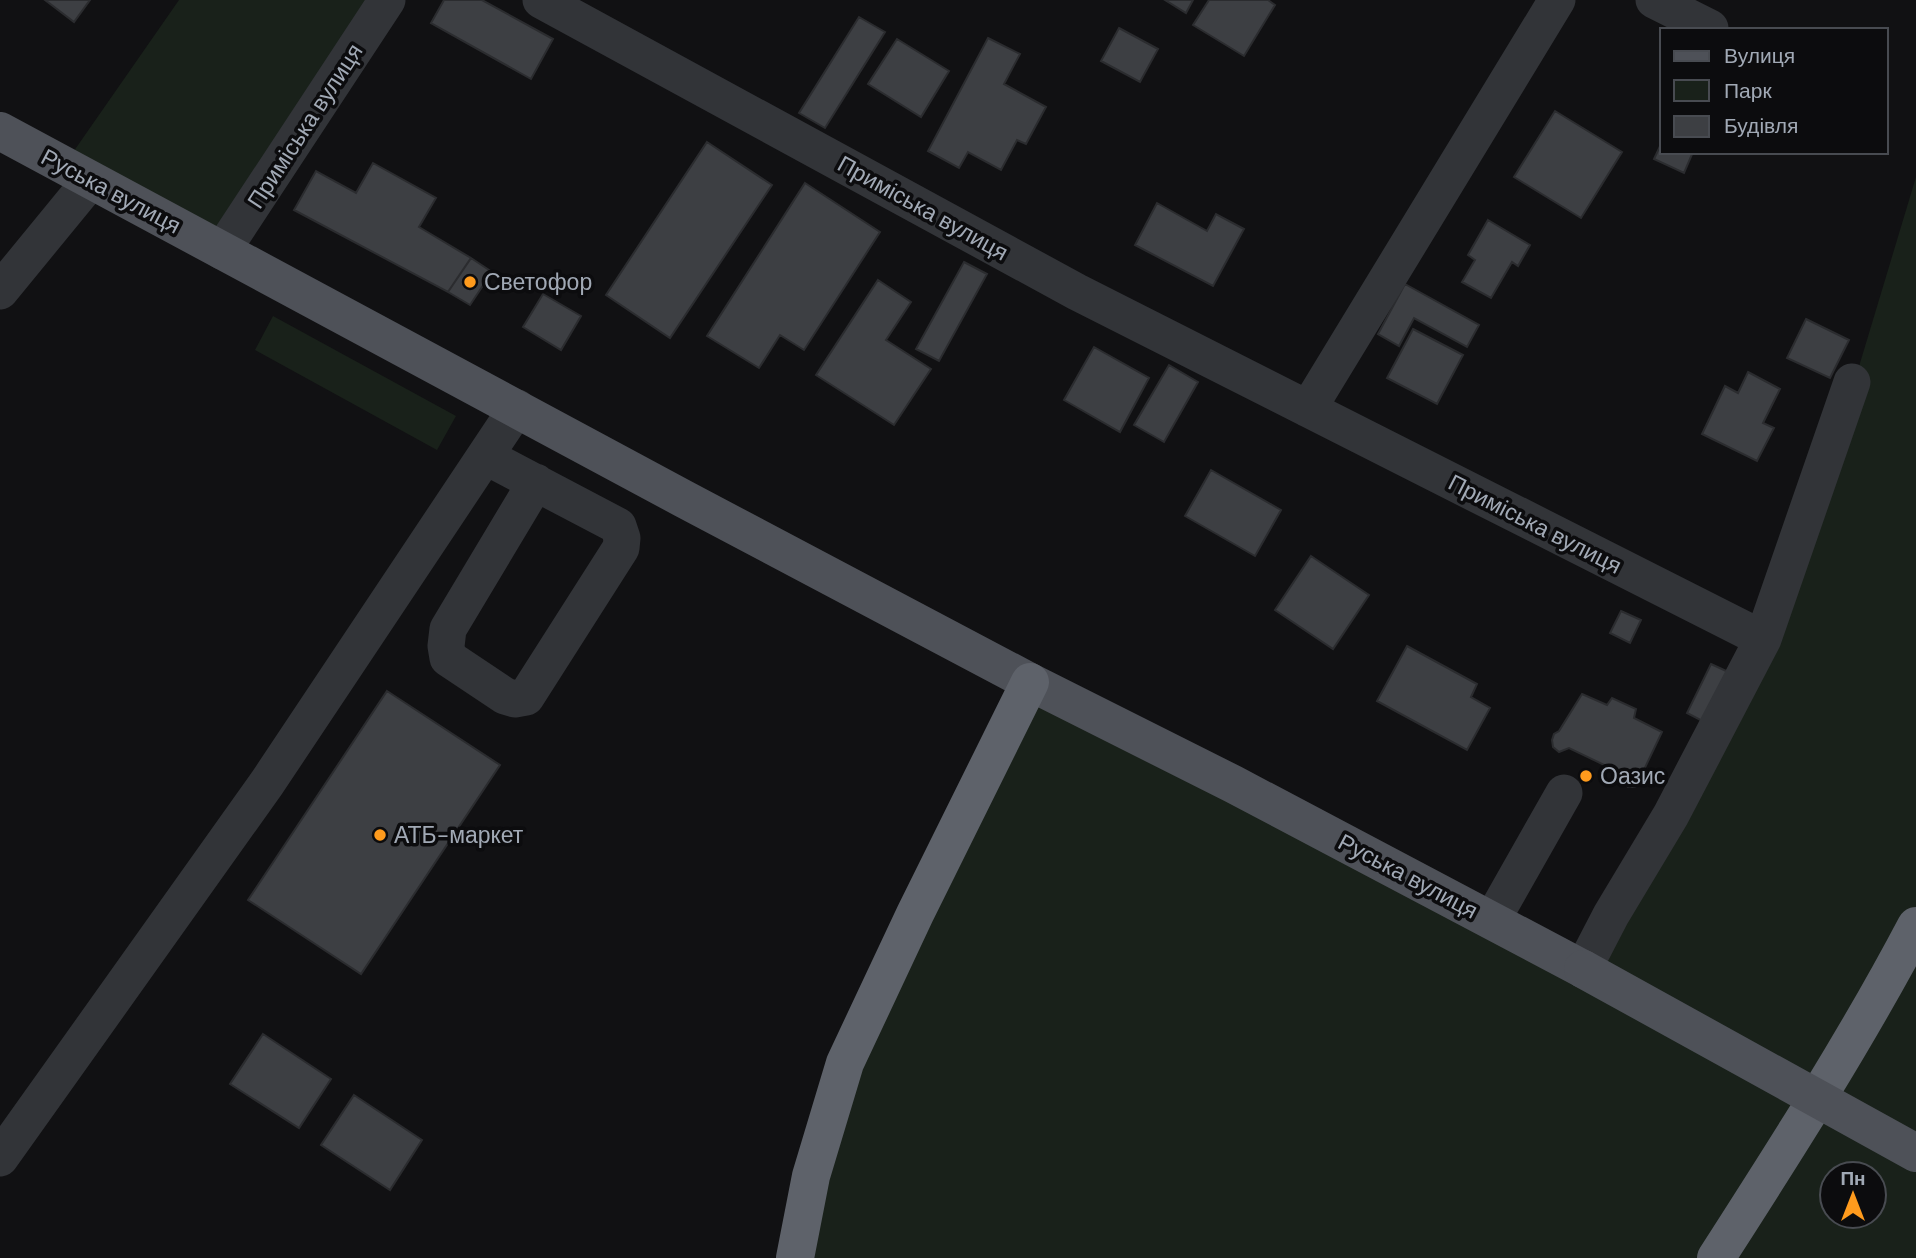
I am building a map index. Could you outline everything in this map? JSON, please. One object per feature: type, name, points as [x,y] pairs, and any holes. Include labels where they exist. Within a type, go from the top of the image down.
[{"type":"highway","points":[[795,1258],[811,1176],[845,1063],[915,914],[1030,682]]},
{"type":"highway","points":[[1716,1258],[1796,1134],[1916,926]]},
{"type":"main road","name":"Руська вулиця","points":[[0,131],[1030,682],[1233,784],[1492,920],[1916,1153]]},
{"type":"street","name":"Приміська вулиця","points":[[222,251],[387,0]]},
{"type":"street","name":"Приміська вулиця","points":[[541,0],[1077,292],[1763,639]]},
{"type":"street","points":[[1308,409],[1557,0]]},
{"type":"street","points":[[1654,0],[1708,28]]},
{"type":"street","points":[[0,291],[91,180]]},
{"type":"street","points":[[1583,969],[1611,915],[1671,816],[1763,639],[1852,382]]},
{"type":"street","points":[[0,1158],[267,783],[517,408]]},
{"type":"street","points":[[485,456],[536,482],[618,526],[622,538],[621,548],[526,697],[515,699],[505,696],[448,659],[446,646],[448,629],[536,482]]},
{"type":"street","points":[[1492,920],[1564,793]]},
{"type":"green space","points":[[179,0],[389,0],[232,249],[69,158]]},
{"type":"green space","points":[[1916,177],[1916,1258],[791,1258],[802,1174],[1027,673],[1597,962],[1848,403]]},
{"type":"green space","points":[[273,316],[456,416],[437,450],[255,350]]},
{"type":"building","points":[[45,0],[90,0],[74,22]]},
{"type":"building","points":[[444,0],[482,0],[553,39],[531,79],[431,23]]},
{"type":"building","points":[[1165,0],[1193,0],[1186,13]]},
{"type":"building","points":[[1209,0],[1268,0],[1275,5],[1244,56],[1193,25]]},
{"type":"building","points":[[859,17],[885,32],[825,128],[799,113]]},
{"type":"building","points":[[1119,28],[1158,49],[1140,82],[1101,61]]},
{"type":"building","points":[[988,38],[1020,54],[1004,84],[1046,107],[1026,144],[1017,140],[1001,170],[968,152],[959,168],[928,151]]},
{"type":"building","points":[[897,39],[949,71],[921,117],[868,84]]},
{"type":"building","points":[[1555,111],[1622,152],[1581,218],[1514,177]]},
{"type":"building","points":[[707,142],[772,185],[670,338],[606,295]]},
{"type":"building","points":[[1660,146],[1660,154],[1692,154],[1684,173],[1654,159]]},
{"type":"building","points":[[373,163],[436,198],[419,227],[471,258],[448,292],[294,210],[316,171],[356,193]]},
{"type":"building","points":[[805,183],[880,232],[804,350],[780,335],[759,368],[707,336]]},
{"type":"building","points":[[1157,203],[1207,231],[1216,214],[1244,229],[1213,286],[1135,245]]},
{"type":"building","points":[[1488,220],[1530,245],[1518,266],[1512,262],[1491,298],[1462,282],[1475,260],[1468,255]]},
{"type":"building","name":"Светофор","points":[[471,258],[492,272],[470,305],[448,292]]},
{"type":"building","points":[[964,262],[987,274],[939,361],[916,349]]},
{"type":"building","points":[[878,280],[911,302],[886,340],[931,369],[894,425],[816,375]]},
{"type":"building","points":[[1405,284],[1479,325],[1467,347],[1414,318],[1399,346],[1378,334]]},
{"type":"building","points":[[543,294],[581,316],[561,350],[523,327]]},
{"type":"building","points":[[1806,319],[1849,340],[1830,378],[1787,358]]},
{"type":"building","points":[[1413,329],[1463,355],[1437,404],[1387,378]]},
{"type":"building","points":[[1094,347],[1149,378],[1120,432],[1064,400]]},
{"type":"building","points":[[1169,365],[1198,382],[1164,442],[1134,425]]},
{"type":"building","points":[[1748,372],[1780,389],[1763,423],[1774,428],[1757,461],[1702,434],[1725,386],[1738,393]]},
{"type":"building","points":[[1211,470],[1281,510],[1255,556],[1185,516]]},
{"type":"building","points":[[1311,556],[1369,595],[1333,649],[1275,610]]},
{"type":"building","points":[[1621,611],[1641,620],[1630,643],[1610,633]]},
{"type":"building","points":[[1407,646],[1477,684],[1471,697],[1490,708],[1467,750],[1377,701]]},
{"type":"building","points":[[1711,664],[1735,675],[1710,725],[1687,713]]},
{"type":"building","points":[[387,691],[500,765],[361,974],[248,900]]},
{"type":"building","points":[[1582,694],[1607,705],[1612,698],[1636,709],[1634,718],[1662,732],[1640,783],[1635,787],[1628,787],[1623,782],[1625,775],[1569,748],[1559,752],[1553,747],[1554,734],[1559,731]]},
{"type":"building","points":[[263,1034],[331,1079],[299,1128],[230,1084]]},
{"type":"building","points":[[354,1095],[422,1140],[390,1190],[321,1145]]},
{"type":"place","name":"Светофор","points":[[470,282]]},
{"type":"place","name":"Оазис","points":[[1586,776]]},
{"type":"place","name":"АТБ-маркет","points":[[380,835]]}]
